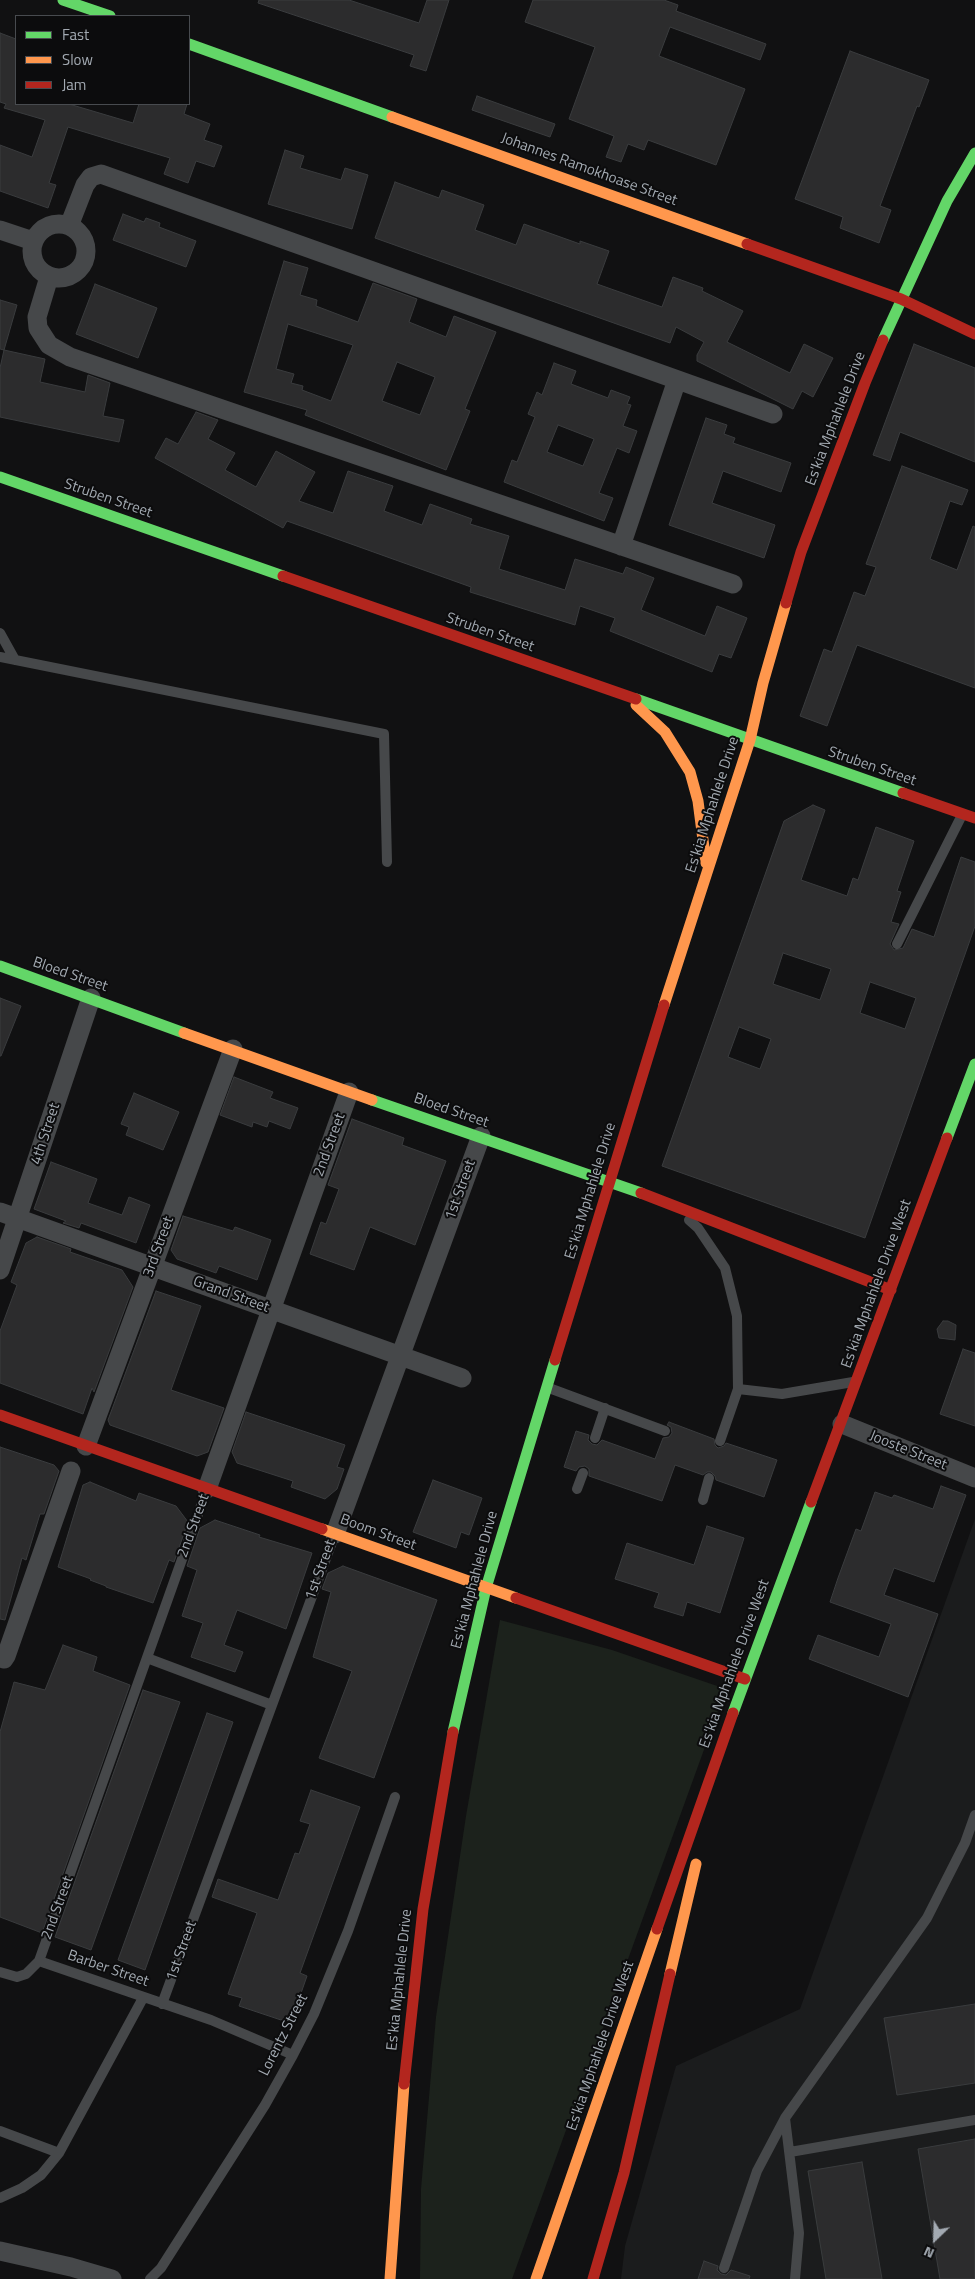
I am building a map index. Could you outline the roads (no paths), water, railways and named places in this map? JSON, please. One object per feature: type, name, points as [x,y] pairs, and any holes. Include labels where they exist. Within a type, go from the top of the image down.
[{"type":"main road","points":[[63,0],[107,15]]},
{"type":"main road","name":"Johannes Ramokhoase Street","points":[[190,44],[901,299],[975,334]]},
{"type":"main road","name":"Es'kia Mphahlele Drive","points":[[390,2275],[401,2109],[423,1908],[453,1733],[486,1588],[546,1387],[750,740],[762,683],[802,552],[865,382],[922,250],[975,153]]},
{"type":"main road","name":"Struben Street","points":[[0,477],[971,817]]},
{"type":"main road","points":[[627,697],[665,732],[690,772],[698,801],[706,875]]},
{"type":"main road","name":"Bloed Street","points":[[0,966],[349,1092],[481,1136],[672,1204],[890,1290]]},
{"type":"main road","name":"Es'kia Mphahlele Drive West","points":[[536,2279],[729,1722],[975,1064]]},
{"type":"main road","name":"Boom Street","points":[[0,1415],[745,1679]]},
{"type":"main road","points":[[702,1837],[729,1722]]},
{"type":"main road","points":[[593,2279],[624,2173],[698,1856]]},
{"type":"street","points":[[69,226],[85,185],[91,177],[101,174],[773,414]]},
{"type":"street","points":[[52,225],[69,226],[77,231],[86,247],[82,266],[68,277],[50,277],[36,266],[32,258],[33,241],[44,228],[52,225]]},
{"type":"street","points":[[0,230],[33,241]]},
{"type":"street","points":[[50,277],[37,317],[38,328],[49,345],[70,357],[733,584]]},
{"type":"street","points":[[621,546],[678,380]]},
{"type":"street","name":"4th Street","points":[[0,1270],[9,1215],[91,998]]},
{"type":"street","name":"3rd Street","points":[[86,1446],[233,1049]]},
{"type":"street","name":"2nd Street","points":[[207,1489],[349,1092]]},
{"type":"street","name":"1st Street","points":[[334,1534],[481,1136]]},
{"type":"street","name":"Grand Street","points":[[9,1215],[462,1378]]},
{"type":"street","name":"Jooste Street","points":[[842,1424],[975,1478]]},
{"type":"street","points":[[2,1658],[72,1471]]},
{"type":"street","points":[[0,2251],[71,2266],[112,2279]]},
{"type":"lane","points":[[0,633],[14,660]]},
{"type":"lane","points":[[0,657],[384,734],[387,862]]},
{"type":"lane","points":[[897,944],[971,817]]},
{"type":"lane","points":[[672,1204],[698,1228],[725,1268],[738,1316],[738,1388],[720,1441]]},
{"type":"lane","points":[[738,1388],[782,1394],[856,1382]]},
{"type":"lane","points":[[546,1387],[665,1431]]},
{"type":"lane","points":[[596,1438],[604,1408]]},
{"type":"lane","points":[[577,1489],[583,1473]]},
{"type":"lane","points":[[703,1500],[709,1478]]},
{"type":"lane","name":"2nd Street","points":[[39,1961],[207,1489]]},
{"type":"lane","name":"1st Street","points":[[162,2004],[334,1534]]},
{"type":"lane","points":[[147,1658],[272,1705]]},
{"type":"lane","name":"Lorentz Street","points":[[150,2279],[161,2268],[265,2105],[314,2014],[348,1931],[395,1797]]},
{"type":"lane","points":[[724,2268],[757,2171],[785,2118],[927,1918],[965,1842],[975,1814]]},
{"type":"lane","points":[[0,1972],[17,1977],[26,1974],[39,1961]]},
{"type":"lane","name":"Barber Street","points":[[39,1961],[211,2020],[293,2054]]},
{"type":"lane","points":[[0,2198],[22,2188],[41,2175],[59,2153],[143,1998]]},
{"type":"lane","points":[[785,2118],[799,2233],[795,2279]]},
{"type":"lane","points":[[790,2152],[975,2120]]},
{"type":"lane","points":[[0,2131],[59,2153]]},
{"type":"lane","name":"Lorentz Street","points":[[160,2279],[161,2268]]}]
